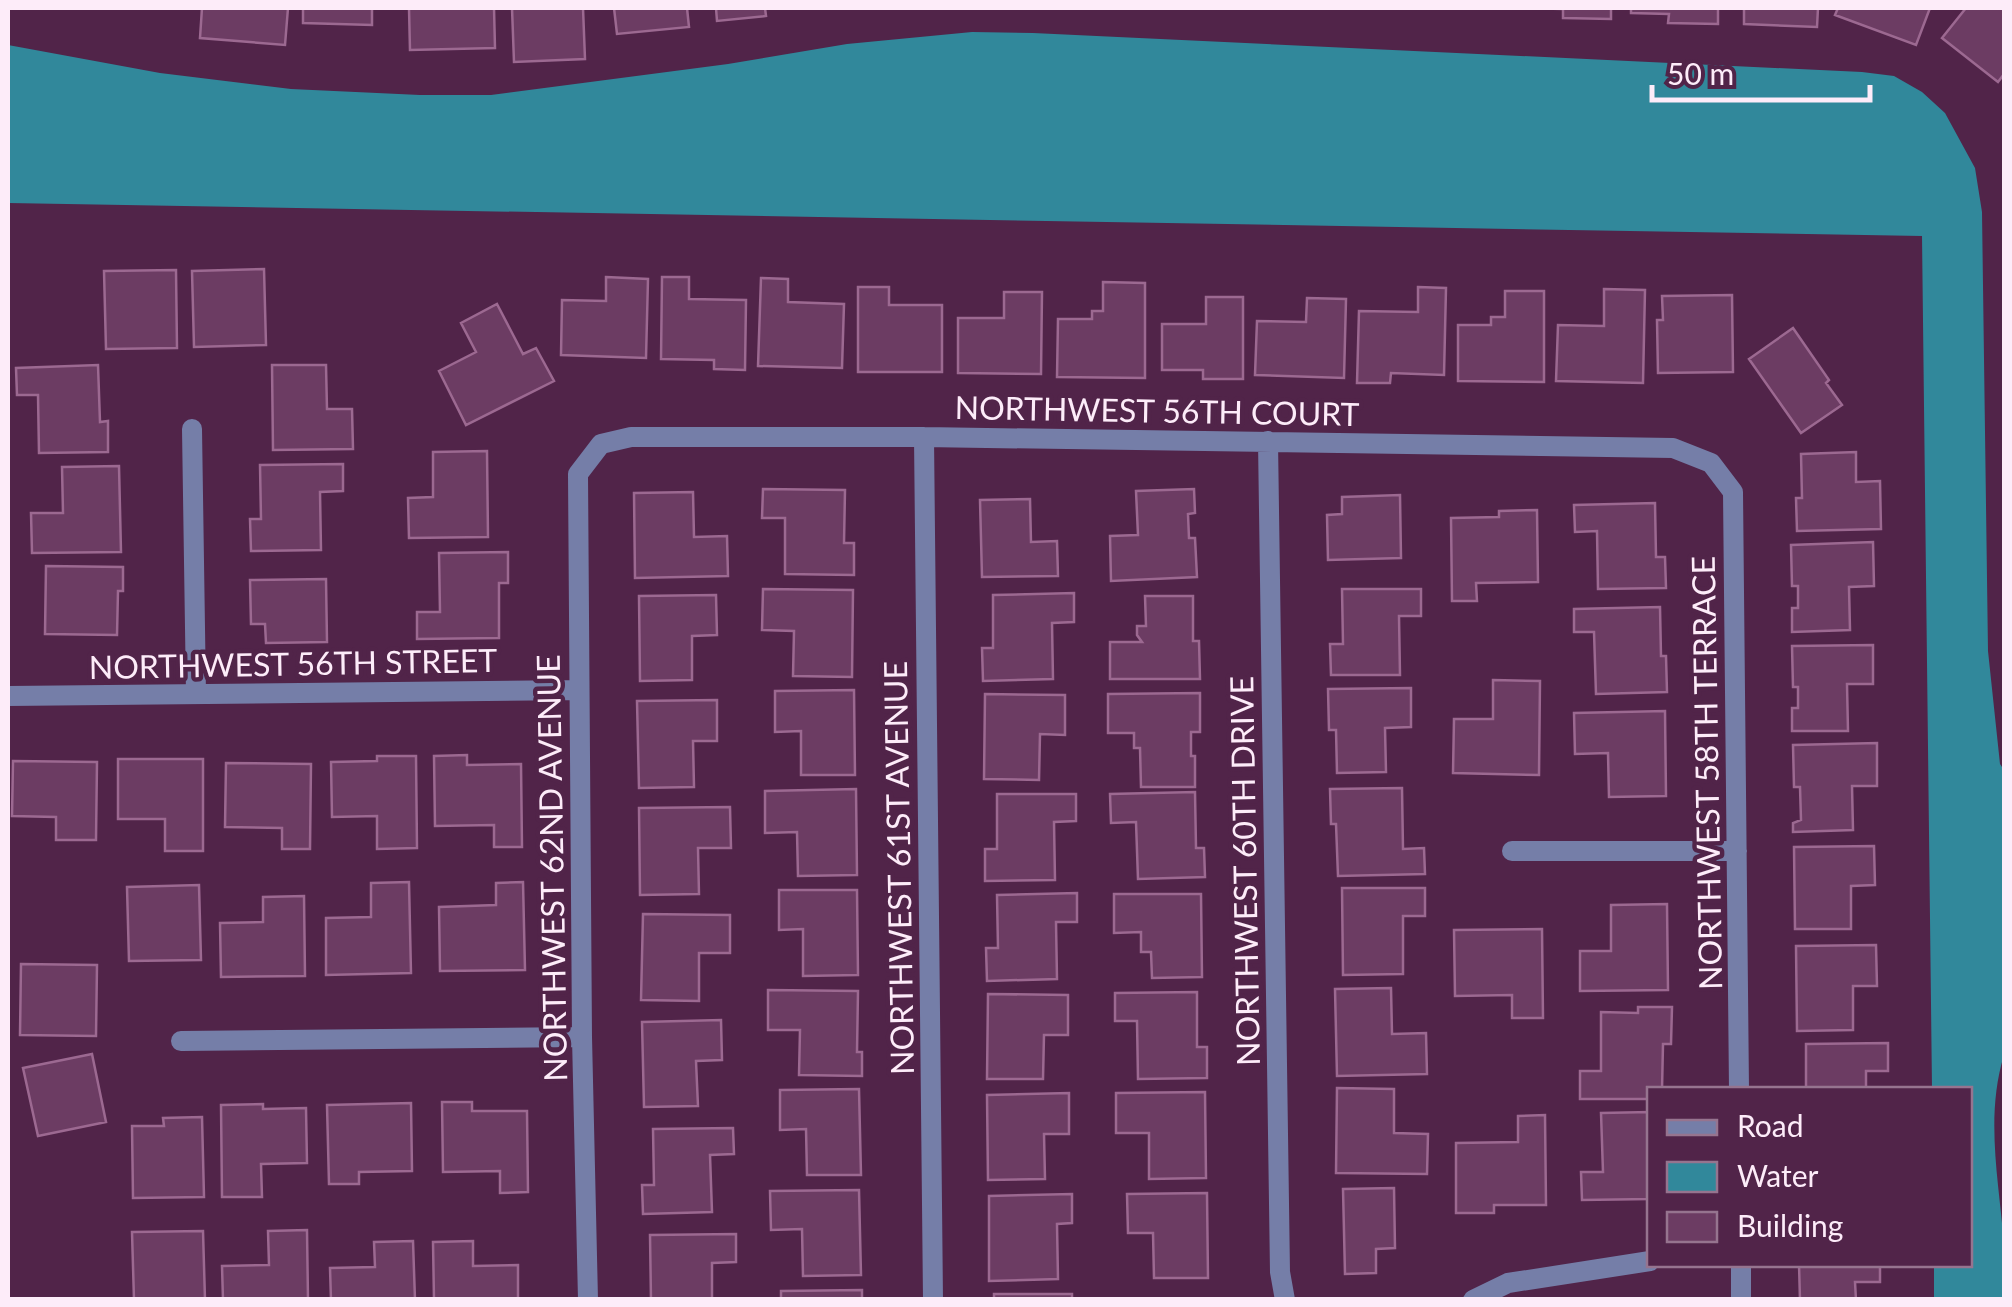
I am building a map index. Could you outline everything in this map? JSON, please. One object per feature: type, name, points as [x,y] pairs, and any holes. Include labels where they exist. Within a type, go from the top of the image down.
[{"type":"street","points":[[192,430],[196,694]]},
{"type":"street","name":"NORTHWEST 56TH COURT","points":[[601,444],[631,437],[1268,440],[1673,448],[1710,463]]},
{"type":"street","name":"NORTHWEST 61ST AVENUE","points":[[924,437],[933,1300]]},
{"type":"street","name":"NORTHWEST 60TH DRIVE","points":[[1268,440],[1280,1272],[1285,1300]]},
{"type":"street","name":"NORTHWEST 62ND AVENUE","points":[[588,1300],[578,474],[601,444]]},
{"type":"street","name":"NORTHWEST 58TH TERRACE","points":[[1710,463],[1733,492],[1739,1087]]},
{"type":"street","name":"NORTHWEST 56TH STREET","points":[[8,696],[578,690]]},
{"type":"street","points":[[1512,850],[1737,850]]},
{"type":"street","points":[[181,1041],[582,1037]]},
{"type":"street","points":[[1473,1300],[1508,1283],[1647,1261]]},
{"type":"street","points":[[1741,1267],[1741,1300]]},
{"type":"water","points":[[972,32],[1033,33],[1862,72],[1894,76],[1922,92],[1945,113],[1975,168],[1982,212],[1988,651],[2000,764],[2004,770],[2004,1055],[1994,1125],[2005,1251],[2004,1299],[1934,1299],[1934,1267],[1972,1267],[1972,1087],[1932,1087],[1922,236],[8,203],[8,45],[160,73],[291,89],[491,95],[847,44]]},
{"type":"building","points":[[202,8],[288,8],[285,45],[200,38]]},
{"type":"building","points":[[303,8],[372,8],[372,25],[303,23]]},
{"type":"building","points":[[409,8],[494,8],[495,48],[410,50]]},
{"type":"building","points":[[512,8],[583,8],[585,59],[514,62]]},
{"type":"building","points":[[614,8],[687,8],[689,27],[617,34]]},
{"type":"building","points":[[716,8],[765,8],[766,16],[717,21]]},
{"type":"building","points":[[1524,8],[1611,8],[1611,19],[1563,18],[1563,9]]},
{"type":"building","points":[[1631,8],[1718,8],[1718,24],[1668,23],[1669,14],[1631,13]]},
{"type":"building","points":[[1744,8],[1818,8],[1817,27],[1744,24]]},
{"type":"building","points":[[1838,8],[1930,8],[1916,45],[1835,15]]},
{"type":"building","points":[[1966,8],[2004,8],[2004,74],[1998,82],[1942,38]]},
{"type":"building","points":[[264,269],[266,345],[194,347],[192,271]]},
{"type":"building","points":[[176,270],[177,348],[106,349],[104,271]]},
{"type":"building","points":[[606,277],[648,279],[646,358],[561,355],[562,300],[606,301]]},
{"type":"building","points":[[662,277],[689,277],[689,299],[746,300],[745,370],[714,369],[714,360],[661,359]]},
{"type":"building","points":[[761,278],[788,279],[788,302],[844,304],[842,368],[758,366]]},
{"type":"building","points":[[1103,282],[1145,283],[1145,378],[1057,377],[1058,319],[1092,319],[1092,311],[1103,311]]},
{"type":"building","points":[[858,287],[889,287],[889,305],[942,305],[942,372],[858,372]]},
{"type":"building","points":[[1418,287],[1446,288],[1444,375],[1391,373],[1390,383],[1357,383],[1359,311],[1418,312]]},
{"type":"building","points":[[1604,289],[1645,290],[1643,383],[1556,381],[1558,325],[1604,326]]},
{"type":"building","points":[[1505,291],[1544,291],[1544,382],[1458,381],[1458,325],[1491,325],[1491,317],[1505,317]]},
{"type":"building","points":[[1004,292],[1042,292],[1041,374],[958,373],[958,318],[1004,318]]},
{"type":"building","points":[[1732,295],[1733,372],[1658,373],[1657,320],[1663,320],[1662,296]]},
{"type":"building","points":[[1206,297],[1243,297],[1243,379],[1203,379],[1203,370],[1162,370],[1162,324],[1206,324]]},
{"type":"building","points":[[1307,298],[1346,299],[1344,378],[1255,375],[1257,321],[1306,322]]},
{"type":"building","points":[[497,304],[523,354],[536,348],[554,381],[466,425],[439,371],[476,352],[461,323]]},
{"type":"building","points":[[1793,328],[1842,405],[1801,433],[1749,359]]},
{"type":"building","points":[[98,365],[100,422],[108,421],[108,452],[39,453],[38,395],[17,395],[16,368]]},
{"type":"building","points":[[272,365],[326,365],[327,409],[352,409],[353,449],[273,450]]},
{"type":"building","points":[[487,451],[488,537],[409,538],[408,498],[433,497],[433,452]]},
{"type":"building","points":[[1856,452],[1856,482],[1880,481],[1881,529],[1797,531],[1796,498],[1802,498],[1801,454]]},
{"type":"building","points":[[343,464],[343,491],[320,492],[321,550],[251,551],[250,519],[261,519],[260,465]]},
{"type":"building","points":[[119,466],[121,552],[32,553],[31,513],[63,513],[62,467]]},
{"type":"building","points":[[763,489],[845,490],[844,543],[854,543],[854,575],[785,574],[785,518],[762,518]]},
{"type":"building","points":[[1194,489],[1195,513],[1188,514],[1189,538],[1195,538],[1197,577],[1111,581],[1110,536],[1138,535],[1136,491]]},
{"type":"building","points":[[693,492],[694,537],[727,536],[728,576],[635,578],[634,493]]},
{"type":"building","points":[[1400,495],[1401,558],[1328,560],[1327,515],[1342,514],[1342,497]]},
{"type":"building","points":[[1030,499],[1031,542],[1057,541],[1058,576],[982,577],[980,500]]},
{"type":"building","points":[[1655,503],[1656,557],[1665,557],[1666,588],[1598,589],[1597,531],[1575,532],[1574,505]]},
{"type":"building","points":[[1537,510],[1538,582],[1476,583],[1477,601],[1452,601],[1451,518],[1499,517],[1499,511]]},
{"type":"building","points":[[1873,542],[1874,586],[1849,587],[1850,630],[1792,632],[1792,608],[1798,608],[1798,586],[1792,586],[1791,545]]},
{"type":"building","points":[[508,552],[508,583],[499,583],[499,638],[417,639],[417,612],[440,612],[439,553]]},
{"type":"building","points":[[46,566],[123,567],[117,635],[45,634]]},
{"type":"building","points":[[326,579],[327,642],[266,643],[265,624],[251,624],[250,580]]},
{"type":"building","points":[[763,589],[853,590],[852,677],[793,676],[794,631],[762,630]]},
{"type":"building","points":[[1342,589],[1421,589],[1421,616],[1399,616],[1400,675],[1331,675],[1330,644],[1343,644]]},
{"type":"building","points":[[1074,593],[1074,622],[1052,623],[1053,679],[983,681],[982,648],[993,648],[993,595]]},
{"type":"building","points":[[716,595],[717,635],[692,636],[692,680],[640,681],[639,596]]},
{"type":"building","points":[[1145,596],[1193,596],[1193,641],[1199,641],[1200,679],[1110,679],[1110,642],[1142,642],[1137,626],[1146,626]]},
{"type":"building","points":[[1660,607],[1661,656],[1666,656],[1667,692],[1596,694],[1594,632],[1574,632],[1574,609]]},
{"type":"building","points":[[1873,645],[1873,684],[1847,684],[1848,731],[1792,731],[1792,708],[1798,708],[1798,687],[1793,687],[1792,646]]},
{"type":"building","points":[[1493,680],[1540,681],[1539,775],[1453,773],[1454,719],[1493,719]]},
{"type":"building","points":[[1411,688],[1411,727],[1385,728],[1386,772],[1337,773],[1336,730],[1329,730],[1328,689]]},
{"type":"building","points":[[854,690],[855,775],[801,775],[801,731],[775,732],[775,691]]},
{"type":"building","points":[[1200,693],[1200,732],[1191,732],[1195,787],[1141,787],[1140,748],[1134,748],[1134,733],[1108,733],[1108,694]]},
{"type":"building","points":[[985,694],[1065,695],[1065,735],[1040,734],[1039,780],[984,779]]},
{"type":"building","points":[[717,700],[717,741],[693,741],[694,787],[639,788],[637,701]]},
{"type":"building","points":[[1665,711],[1666,796],[1609,797],[1608,753],[1575,754],[1574,713]]},
{"type":"building","points":[[1877,743],[1877,786],[1852,786],[1853,830],[1793,832],[1793,823],[1801,820],[1800,787],[1794,787],[1793,745]]},
{"type":"building","points":[[467,755],[467,765],[521,764],[522,847],[494,847],[494,825],[435,826],[434,756]]},
{"type":"building","points":[[377,756],[416,756],[417,848],[377,849],[377,816],[332,817],[331,762],[377,761]]},
{"type":"building","points":[[118,759],[203,759],[203,851],[165,851],[165,819],[118,819]]},
{"type":"building","points":[[13,761],[97,762],[96,840],[56,840],[56,817],[12,816]]},
{"type":"building","points":[[226,763],[311,764],[310,849],[282,849],[282,828],[225,827]]},
{"type":"building","points":[[1402,788],[1403,849],[1424,848],[1425,874],[1338,876],[1330,789]]},
{"type":"building","points":[[856,789],[857,875],[798,876],[797,832],[765,833],[765,791]]},
{"type":"building","points":[[1195,792],[1196,848],[1204,848],[1205,877],[1138,879],[1136,822],[1111,823],[1110,794]]},
{"type":"building","points":[[997,794],[1076,794],[1076,821],[1054,822],[1055,880],[985,881],[985,849],[997,849]]},
{"type":"building","points":[[730,807],[731,848],[698,848],[699,894],[640,895],[639,808]]},
{"type":"building","points":[[1874,846],[1875,885],[1851,886],[1851,929],[1795,929],[1794,847]]},
{"type":"building","points":[[409,882],[411,973],[326,975],[326,918],[371,917],[371,883]]},
{"type":"building","points":[[523,882],[525,970],[440,971],[439,907],[496,905],[496,883]]},
{"type":"building","points":[[199,885],[201,960],[129,961],[127,887]]},
{"type":"building","points":[[1342,888],[1425,888],[1425,916],[1403,916],[1403,974],[1343,975]]},
{"type":"building","points":[[779,890],[857,890],[858,975],[803,976],[803,929],[779,930]]},
{"type":"building","points":[[1077,893],[1077,922],[1056,922],[1057,979],[987,981],[986,948],[998,948],[997,895]]},
{"type":"building","points":[[1114,894],[1201,894],[1202,977],[1152,978],[1151,952],[1141,952],[1141,932],[1114,933]]},
{"type":"building","points":[[304,896],[305,976],[221,977],[220,923],[263,922],[263,897]]},
{"type":"building","points":[[1667,904],[1668,990],[1580,991],[1580,951],[1611,951],[1611,905]]},
{"type":"building","points":[[643,914],[730,915],[730,953],[699,953],[699,1001],[641,1000]]},
{"type":"building","points":[[1542,929],[1543,1018],[1512,1018],[1512,995],[1455,996],[1454,930]]},
{"type":"building","points":[[1876,945],[1877,986],[1853,986],[1853,1030],[1797,1031],[1796,946]]},
{"type":"building","points":[[21,964],[97,965],[96,1036],[20,1035]]},
{"type":"building","points":[[1391,988],[1392,1034],[1426,1033],[1427,1074],[1337,1076],[1335,989]]},
{"type":"building","points":[[768,990],[858,991],[857,1052],[862,1052],[862,1076],[799,1075],[800,1030],[768,1030]]},
{"type":"building","points":[[1197,992],[1197,1047],[1207,1047],[1207,1078],[1138,1079],[1137,1021],[1115,1021],[1115,993]]},
{"type":"building","points":[[988,994],[1068,995],[1068,1035],[1044,1035],[1043,1079],[987,1079]]},
{"type":"building","points":[[1638,1007],[1672,1007],[1671,1044],[1663,1044],[1662,1087],[1647,1087],[1647,1099],[1580,1099],[1580,1071],[1601,1071],[1601,1012],[1638,1013]]},
{"type":"building","points":[[721,1020],[722,1060],[696,1061],[698,1106],[644,1107],[642,1022]]},
{"type":"building","points":[[1888,1043],[1888,1071],[1866,1071],[1866,1087],[1806,1087],[1806,1044]]},
{"type":"building","points":[[92,1054],[106,1122],[38,1136],[23,1068]]},
{"type":"building","points":[[1337,1088],[1394,1089],[1394,1133],[1428,1134],[1427,1174],[1336,1173]]},
{"type":"building","points":[[859,1089],[861,1175],[807,1175],[806,1129],[780,1130],[780,1090]]},
{"type":"building","points":[[1205,1092],[1206,1178],[1149,1179],[1149,1133],[1116,1133],[1116,1093]]},
{"type":"building","points":[[1069,1093],[1069,1134],[1044,1134],[1045,1179],[988,1180],[987,1095]]},
{"type":"building","points":[[442,1102],[472,1102],[472,1111],[527,1111],[528,1192],[500,1193],[500,1171],[443,1172]]},
{"type":"building","points":[[411,1103],[412,1171],[359,1172],[359,1184],[329,1184],[327,1105]]},
{"type":"building","points":[[263,1104],[263,1109],[306,1108],[307,1163],[261,1164],[262,1197],[222,1197],[221,1105]]},
{"type":"building","points":[[1647,1112],[1647,1199],[1582,1200],[1581,1172],[1603,1172],[1601,1113]]},
{"type":"building","points":[[1545,1115],[1546,1205],[1494,1205],[1494,1213],[1456,1213],[1456,1143],[1518,1142],[1518,1116]]},
{"type":"building","points":[[202,1117],[204,1197],[133,1198],[132,1126],[164,1126],[163,1118]]},
{"type":"building","points":[[733,1128],[734,1154],[710,1155],[712,1212],[643,1214],[642,1185],[654,1185],[653,1129]]},
{"type":"building","points":[[1394,1188],[1395,1248],[1376,1249],[1376,1273],[1345,1274],[1343,1189]]},
{"type":"building","points":[[859,1190],[861,1275],[803,1276],[802,1229],[771,1230],[770,1191]]},
{"type":"building","points":[[1207,1193],[1208,1278],[1154,1278],[1153,1233],[1128,1233],[1127,1194]]},
{"type":"building","points":[[1072,1194],[1072,1223],[1057,1224],[1058,1279],[989,1281],[989,1196]]},
{"type":"building","points":[[307,1230],[308,1300],[223,1300],[222,1266],[269,1265],[268,1231]]},
{"type":"building","points":[[203,1231],[205,1300],[134,1300],[132,1232]]},
{"type":"building","points":[[736,1234],[736,1262],[712,1263],[712,1300],[651,1300],[650,1235]]},
{"type":"building","points":[[413,1241],[415,1300],[331,1300],[330,1268],[375,1267],[374,1242]]},
{"type":"building","points":[[473,1241],[473,1266],[518,1265],[518,1300],[434,1300],[433,1242]]},
{"type":"building","points":[[1799,1267],[1880,1267],[1880,1282],[1855,1282],[1856,1300],[1800,1300]]},
{"type":"building","points":[[862,1290],[862,1300],[781,1300],[781,1291]]},
{"type":"building","points":[[994,1294],[1072,1294],[1072,1300],[994,1300]]}]
